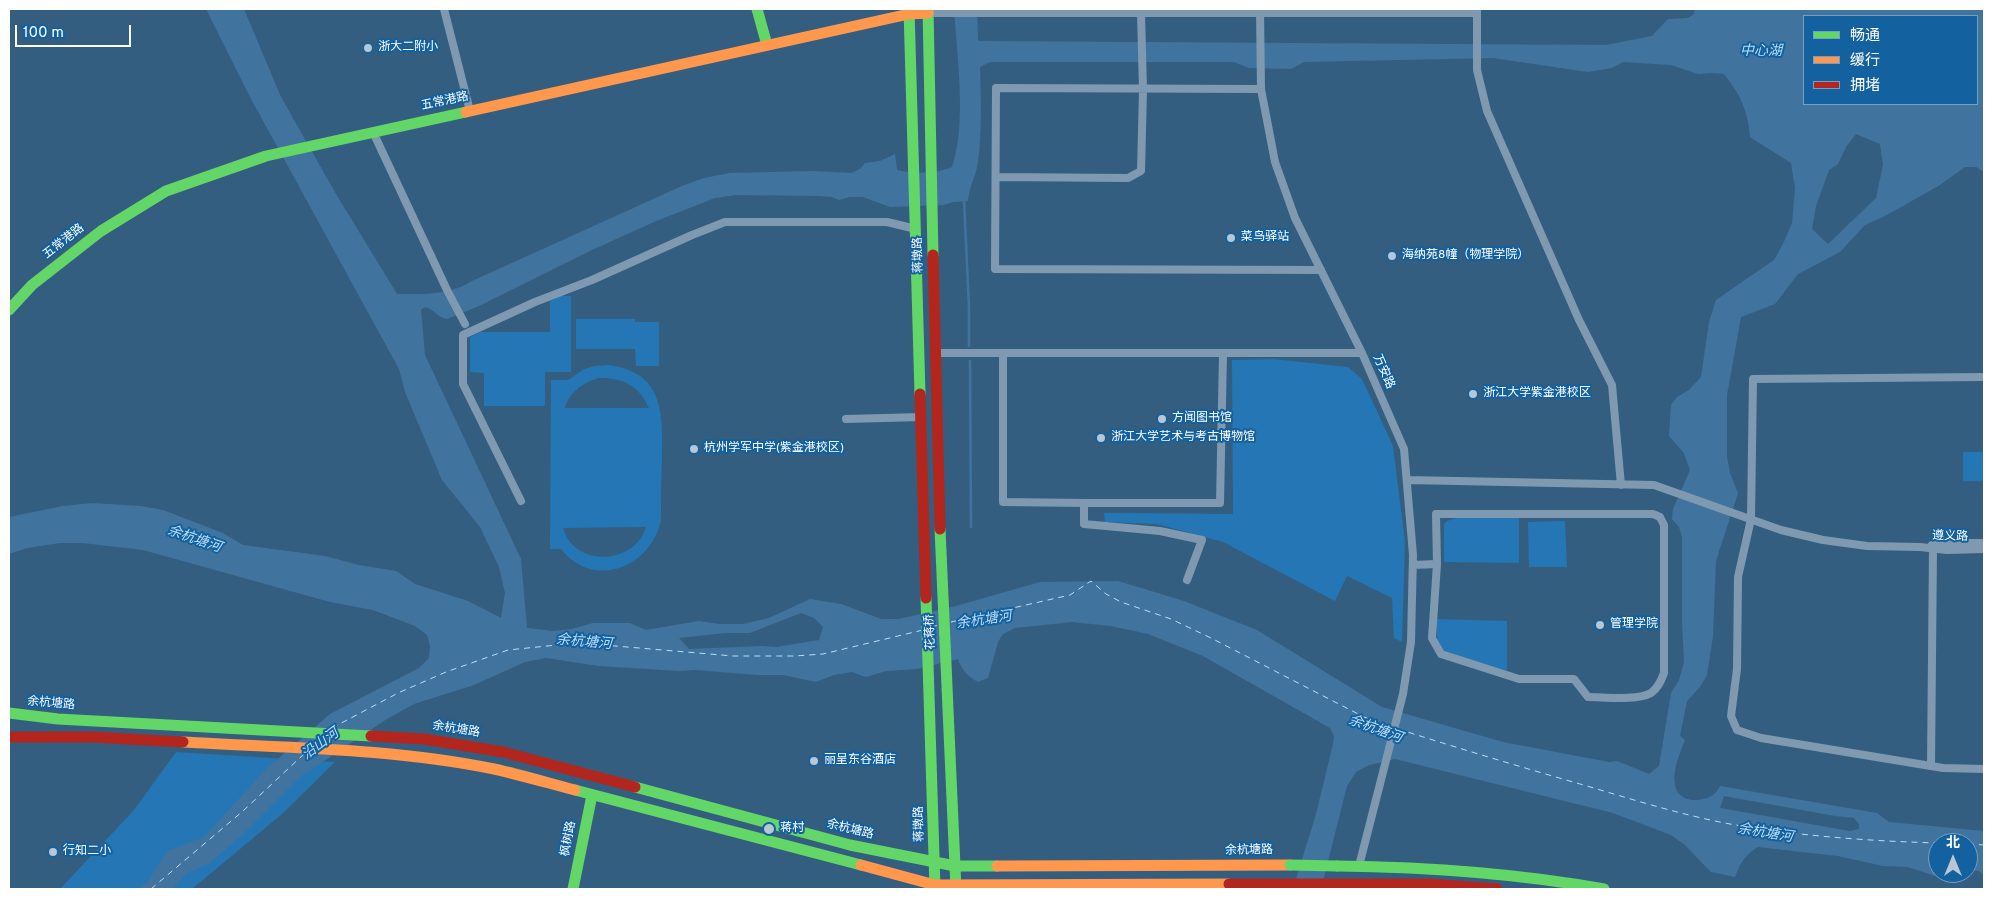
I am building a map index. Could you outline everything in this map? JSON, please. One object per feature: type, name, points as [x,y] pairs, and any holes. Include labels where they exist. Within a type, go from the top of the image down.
[{"type":"main road","points":[[758,9],[767,46]]},
{"type":"main road","name":"五常港路","points":[[9,310],[32,285],[101,231],[166,191],[266,156],[767,46],[909,11],[928,11]]},
{"type":"main road","name":"蒋墩路","points":[[909,11],[924,499]]},
{"type":"main road","name":"蒋墩路","points":[[928,11],[939,501]]},
{"type":"main road","name":"花蒋桥","points":[[924,499],[932,759]]},
{"type":"main road","name":"花蒋桥","points":[[939,501],[955,866]]},
{"type":"main road","name":"余杭塘路","points":[[9,713],[58,719],[424,739],[503,752],[778,827],[850,845],[955,866],[1110,867],[1290,864],[1450,868],[1510,874],[1604,889]]},
{"type":"main road","points":[[9,737],[93,737],[362,752],[494,769],[935,887],[1284,884],[1353,886],[1428,884],[1497,889]]},
{"type":"main road","name":"蒋墩路","points":[[932,759],[935,887]]},
{"type":"main road","name":"枫树路","points":[[574,889],[592,794]]},
{"type":"main road","points":[[955,866],[956,888]]},
{"type":"street","points":[[444,9],[470,111]]},
{"type":"street","points":[[928,11],[948,13],[1477,11],[1477,70],[1487,111],[1579,320],[1612,385],[1621,485]]},
{"type":"street","name":"万安路","points":[[1260,11],[1261,89],[1274,162],[1295,218],[1362,354],[1404,449],[1413,565],[1411,642],[1403,694],[1359,866]]},
{"type":"street","points":[[996,177],[1128,178],[1142,171],[1142,13]]},
{"type":"street","points":[[1261,89],[996,88],[995,269],[1321,270]]},
{"type":"street","points":[[373,132],[447,290],[465,324]]},
{"type":"street","points":[[521,501],[463,384],[464,335],[535,302],[592,280],[725,222],[886,222],[916,224]]},
{"type":"street","points":[[935,353],[1362,354]]},
{"type":"street","points":[[1002,354],[1003,502],[1220,503],[1223,354]]},
{"type":"street","points":[[1984,377],[1753,379],[1751,519],[1738,577],[1737,669],[1731,716],[1737,730],[1761,738],[1932,766],[1984,769]]},
{"type":"street","points":[[846,420],[922,417]]},
{"type":"street","points":[[1407,480],[1654,486],[1740,516],[1823,540],[1867,546],[1920,547]]},
{"type":"street","points":[[1084,502],[1084,524],[1160,531],[1202,540],[1187,580]]},
{"type":"street","points":[[1436,514],[1653,514],[1660,518],[1664,525],[1664,673],[1659,686],[1650,694],[1632,697],[1588,697],[1574,678],[1519,679],[1441,654],[1432,638],[1437,564],[1436,514]]},
{"type":"street","name":"遵义路","points":[[1920,547],[1946,543],[1984,542]]},
{"type":"street","name":"遵义路","points":[[1920,547],[1984,549]]},
{"type":"street","points":[[1932,766],[1933,548]]},
{"type":"street","points":[[1413,565],[1437,564]]},
{"type":"shaded area","points":[[560,296],[571,296],[571,372],[545,372],[545,406],[484,406],[484,373],[470,372],[470,337],[480,332],[550,332],[550,301]]},
{"type":"shaded area","points":[[576,319],[635,319],[635,322],[659,322],[659,366],[636,366],[635,349],[576,349]]},
{"type":"shaded area","points":[[1273,359],[1348,367],[1362,379],[1393,446],[1405,542],[1402,642],[1394,638],[1392,598],[1347,576],[1335,601],[1223,542],[1157,524],[1105,522],[1104,513],[1233,514],[1232,360]]},
{"type":"shaded area","points":[[608,365],[626,369],[640,376],[650,386],[656,397],[662,426],[661,520],[655,537],[646,551],[633,561],[619,568],[604,570],[589,569],[574,561],[561,549],[550,549],[551,380],[568,380],[584,369]],"holes":[[[598,378],[615,379],[629,384],[640,393],[649,408],[565,408],[570,397],[577,389]],[[646,527],[640,540],[630,549],[618,555],[604,557],[591,555],[579,550],[569,541],[563,528]]]},
{"type":"shaded area","points":[[1963,452],[1984,452],[1984,481],[1963,481]]},
{"type":"shaded area","points":[[1456,518],[1519,518],[1519,563],[1444,562],[1444,524]]},
{"type":"shaded area","points":[[1565,521],[1567,567],[1529,567],[1528,522]]},
{"type":"shaded area","points":[[1437,619],[1507,621],[1507,671],[1445,652],[1438,641]]},
{"type":"shaded area","points":[[176,752],[335,762],[282,814],[192,889],[60,889],[134,810]]},
{"type":"water","points":[[206,9],[244,9],[281,97],[336,194],[397,294],[426,294],[445,292],[463,286],[682,186],[704,178],[730,173],[814,171],[851,173],[860,169],[865,163],[880,161],[895,154],[897,170],[925,173],[952,167],[957,150],[960,110],[954,9],[977,9],[978,41],[1606,45],[1652,36],[1668,19],[1688,18],[1694,14],[1695,9],[1984,9],[1984,172],[1976,167],[1965,167],[1940,185],[1865,225],[1840,252],[1798,274],[1775,304],[1741,317],[1727,395],[1727,457],[1730,473],[1738,493],[1716,561],[1713,636],[1707,675],[1700,687],[1687,701],[1680,736],[1685,740],[1677,762],[1674,779],[1677,791],[1685,798],[1691,800],[1708,798],[1720,786],[1877,813],[1889,822],[1984,831],[1984,876],[1978,871],[1978,833],[1928,833],[1928,874],[1908,867],[1883,866],[1838,856],[1758,847],[1744,860],[1735,877],[1711,872],[1685,845],[1671,835],[1613,813],[1395,759],[1369,765],[1356,772],[1347,786],[1321,889],[1293,889],[1316,814],[1333,744],[1334,736],[1330,728],[1203,656],[1148,634],[1111,626],[1072,622],[1015,628],[1003,634],[998,642],[988,678],[978,682],[965,672],[958,659],[917,669],[886,671],[866,677],[852,672],[834,675],[816,682],[783,675],[599,666],[546,658],[525,662],[474,685],[414,704],[387,719],[300,777],[242,835],[210,863],[187,873],[172,889],[139,889],[148,881],[167,851],[204,837],[266,769],[330,714],[419,668],[429,658],[430,646],[427,635],[415,626],[373,610],[330,602],[143,550],[83,543],[60,543],[27,548],[9,554],[9,517],[63,506],[92,503],[141,506],[163,510],[223,533],[243,545],[325,556],[359,565],[396,571],[415,584],[468,601],[501,618],[505,593],[499,567],[480,527],[442,480],[405,392],[399,369],[250,97]],"holes":[[[1493,58],[1588,72],[1612,68],[1623,62],[1671,65],[1698,74],[1724,74],[1735,88],[1745,110],[1750,137],[1791,163],[1795,188],[1792,223],[1774,260],[1716,300],[1709,322],[1701,377],[1689,390],[1677,397],[1671,405],[1669,436],[1684,453],[1690,470],[1673,509],[1672,519],[1679,527],[1682,537],[1684,662],[1679,680],[1671,693],[1659,766],[1649,774],[1617,761],[1609,762],[1503,742],[1382,707],[1257,630],[1184,601],[1118,581],[1040,582],[956,606],[899,619],[881,619],[841,604],[810,599],[769,618],[743,624],[719,624],[699,621],[646,630],[630,623],[593,623],[572,629],[553,631],[527,628],[521,559],[425,355],[421,310],[425,307],[447,319],[479,306],[592,250],[654,222],[715,198],[736,195],[819,196],[832,197],[839,200],[850,197],[863,197],[890,207],[944,205],[968,201],[977,167],[979,150],[981,115],[980,67],[990,62],[1234,62],[1249,68],[1291,69],[1304,62]],[[1856,134],[1880,144],[1883,165],[1876,198],[1828,244],[1812,229],[1816,206],[1829,170],[1838,164],[1846,147]],[[801,613],[814,618],[823,627],[819,640],[776,647],[689,649],[679,638],[726,633],[750,633]],[[1724,796],[1854,818],[1859,824],[1859,829],[1850,831],[1720,808]]]},
{"type":"waterway","points":[[964,200],[969,346]]},
{"type":"waterway","points":[[970,361],[971,527]]},
{"type":"ferry route","points":[[951,622],[1070,595],[1091,581],[1106,594],[1121,602],[1171,619],[1364,717],[1392,728]]},
{"type":"ferry route","points":[[931,627],[939,625]]},
{"type":"ferry route","points":[[332,728],[398,693],[446,672],[508,650],[567,644],[592,644],[733,656],[795,656],[823,654],[923,630]]},
{"type":"ferry route","points":[[1398,729],[1640,802],[1730,824],[1808,835],[1928,842]]},
{"type":"ferry route","points":[[151,889],[243,811],[304,754]]},
{"type":"ferry route","points":[[1978,845],[1984,845]]},
{"type":"traffic: fast","points":[[757,9],[767,45]]},
{"type":"traffic: fast","points":[[909,9],[920,394]]},
{"type":"traffic: fast","points":[[928,9],[933,255]]},
{"type":"traffic: fast","points":[[9,310],[32,285],[101,231],[166,191],[266,156],[466,112]]},
{"type":"traffic: fast","points":[[940,529],[956,889]]},
{"type":"traffic: fast","points":[[926,598],[935,889]]},
{"type":"traffic: fast","points":[[9,713],[58,719],[371,736]]},
{"type":"traffic: fast","points":[[635,787],[850,845],[955,866],[997,866]]},
{"type":"traffic: fast","points":[[575,790],[861,865]]},
{"type":"traffic: fast","points":[[573,889],[592,795]]},
{"type":"traffic: fast","points":[[1290,865],[1337,866]]},
{"type":"traffic: fast","points":[[1337,866],[1471,872],[1571,883],[1604,889]]},
{"type":"traffic: slow","points":[[466,112],[909,14],[928,13]]},
{"type":"traffic: slow","points":[[183,742],[339,750],[417,757],[494,769],[575,790]]},
{"type":"traffic: slow","points":[[861,865],[935,885],[1229,884]]},
{"type":"traffic: slow","points":[[997,866],[1290,865]]},
{"type":"traffic: jam","points":[[933,255],[940,529]]},
{"type":"traffic: jam","points":[[920,394],[926,598]]},
{"type":"traffic: jam","points":[[371,736],[424,739],[503,752],[635,787]]},
{"type":"traffic: jam","points":[[9,737],[93,737],[183,742]]},
{"type":"traffic: jam","points":[[1229,884],[1429,884],[1497,889]]},
{"type":"place","name":"浙大二附小","points":[[368,48]]},
{"type":"place","name":"菜鸟驿站","points":[[1231,238]]},
{"type":"place","name":"海纳苑8幢（物理学院）","points":[[1392,256]]},
{"type":"place","name":"浙江大学紫金港校区","points":[[1473,394]]},
{"type":"place","name":"方闻图书馆","points":[[1162,419]]},
{"type":"place","name":"浙江大学艺术与考古博物馆","points":[[1101,438]]},
{"type":"place","name":"杭州学军中学(紫金港校区)","points":[[694,449]]},
{"type":"place","name":"管理学院","points":[[1600,625]]},
{"type":"place","name":"丽呈东谷酒店","points":[[814,761]]},
{"type":"place","name":"蒋村","points":[[769,829]]},
{"type":"place","name":"行知二小","points":[[53,852]]},
{"type":"water label","name":"中心湖","points":[[1761,52]]},
{"type":"water label","name":"余杭塘河","points":[[194,540]]},
{"type":"water label","name":"余杭塘河","points":[[984,621]]},
{"type":"water label","name":"余杭塘河","points":[[584,643]]},
{"type":"water label","name":"余杭塘河","points":[[1375,730]]},
{"type":"water label","name":"沿山河","points":[[321,745]]},
{"type":"water label","name":"余杭塘河","points":[[1765,834]]}]
